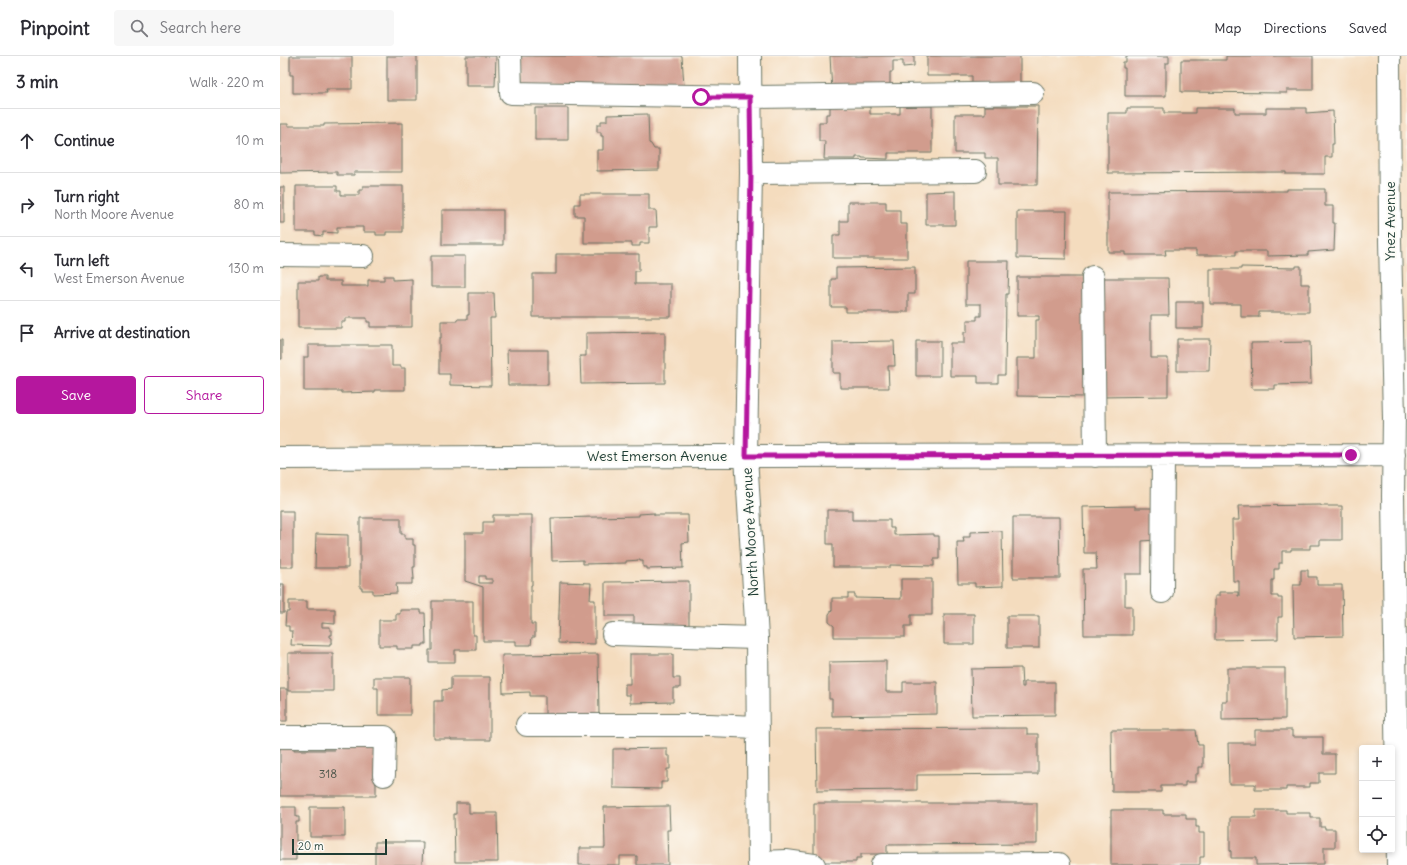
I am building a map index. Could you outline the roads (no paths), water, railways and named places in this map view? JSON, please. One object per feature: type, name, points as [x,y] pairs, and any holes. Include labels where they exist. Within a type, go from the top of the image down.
[{"type":"street","points":[[510,56],[511,93],[750,97],[1033,92]]},
{"type":"street","name":"North Moore Avenue","points":[[750,56],[751,173],[746,456],[757,638],[759,863]]},
{"type":"street","name":"Ynez Avenue","points":[[1389,56],[1398,241],[1400,418],[1394,455],[1402,829],[1398,865]]},
{"type":"street","points":[[751,173],[975,171]]},
{"type":"street","points":[[280,255],[363,256]]},
{"type":"street","points":[[1093,277],[1095,456]]},
{"type":"street","name":"West Emerson Avenue","points":[[280,458],[1394,455]]},
{"type":"street","points":[[1162,592],[1163,456]]},
{"type":"street","points":[[613,634],[757,638]]},
{"type":"street","points":[[527,725],[708,725],[758,727]]},
{"type":"street","points":[[280,737],[385,737],[384,775]]},
{"type":"street","points":[[759,863],[786,861],[814,865]]},
{"type":"street","points":[[882,865],[1059,864]]}]
